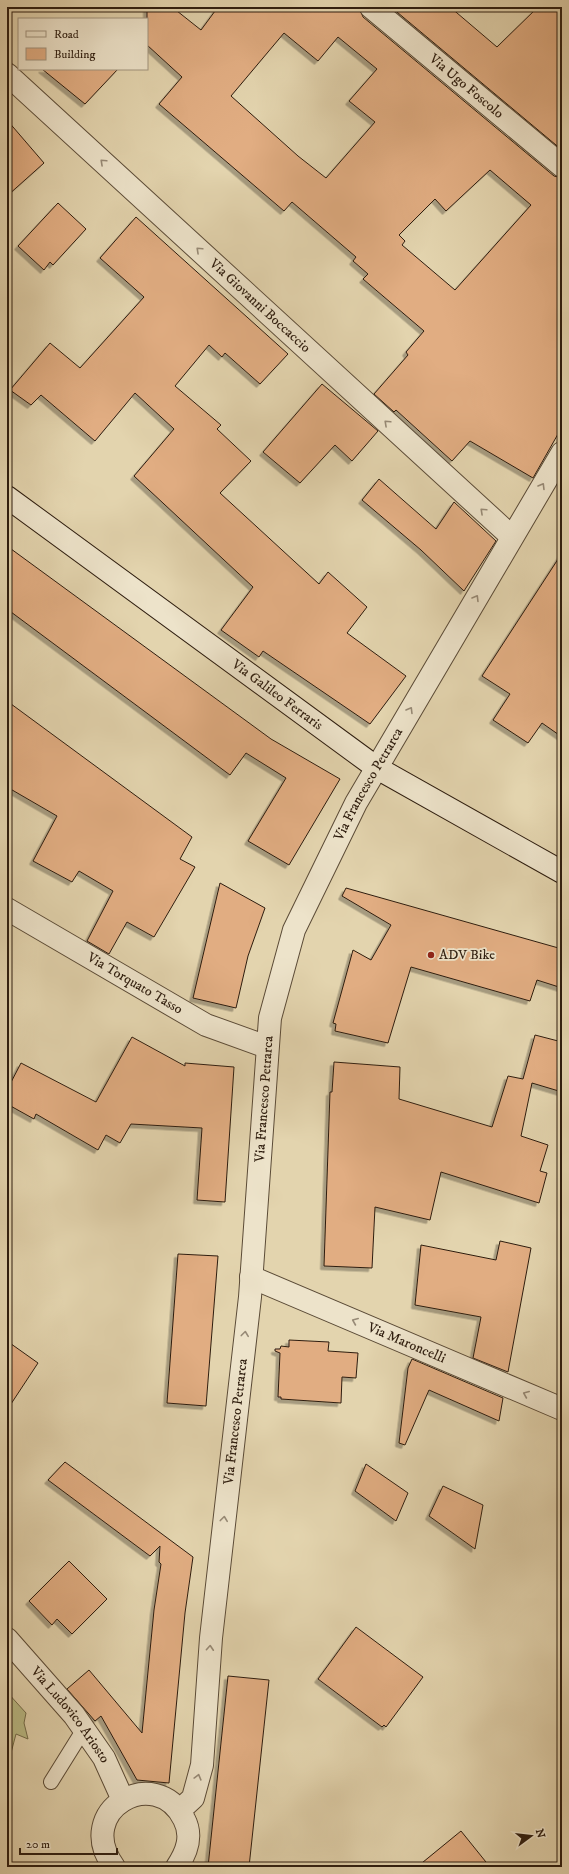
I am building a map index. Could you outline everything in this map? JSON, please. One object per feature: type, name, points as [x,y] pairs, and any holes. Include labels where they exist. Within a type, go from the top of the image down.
[{"type":"street","name":"Via Ugo Foscolo","points":[[371,7],[562,166]]},
{"type":"street","name":"Via Giovanni Boccaccio","points":[[7,74],[512,537]]},
{"type":"street","name":"Via Francesco Petrarca","points":[[180,1810],[193,1798],[202,1765],[210,1638],[251,1277],[270,1018],[294,930],[356,803],[562,452]]},
{"type":"street","name":"Via Galileo Ferraris","points":[[7,497],[377,768],[562,872]]},
{"type":"street","name":"Via Torquato Tasso","points":[[7,909],[206,1025],[267,1048]]},
{"type":"street","name":"Via Maroncelli","points":[[251,1277],[562,1409]]},
{"type":"street","name":"Via Ludovico Ariosto","points":[[7,1638],[74,1715],[104,1758],[123,1800]]},
{"type":"street","points":[[114,1867],[106,1857],[102,1841],[103,1824],[111,1810],[123,1800],[138,1794],[153,1794],[168,1800],[180,1810],[187,1824],[189,1840],[185,1856],[176,1867]]},
{"type":"lane","points":[[51,1782],[84,1729]]},
{"type":"green space","points":[[7,1692],[26,1713],[24,1723],[28,1739],[16,1734],[7,1768]]},
{"type":"building","points":[[147,7],[172,7],[201,30],[218,7],[359,7],[363,17],[554,176],[562,178],[562,427],[533,478],[470,441],[452,461],[396,410],[394,412],[374,394],[408,355],[406,352],[424,331],[363,279],[368,274],[353,261],[356,257],[292,202],[284,211],[159,104],[182,77],[148,46]],"holes":[[[284,33],[318,61],[338,37],[377,69],[349,101],[375,122],[326,178],[298,156],[231,96]],[[490,170],[531,205],[455,290],[402,245],[405,241],[399,235],[435,199],[446,211]]]},
{"type":"building","points":[[391,7],[450,7],[497,47],[538,7],[562,7],[562,150]]},
{"type":"building","points":[[43,70],[117,70],[85,104]]},
{"type":"building","points":[[7,120],[44,163],[7,196]]},
{"type":"building","points":[[58,203],[86,229],[53,265],[50,262],[44,270],[18,246]]},
{"type":"building","points":[[136,217],[288,354],[260,384],[225,353],[222,357],[209,345],[175,386],[221,425],[217,429],[251,461],[220,493],[319,584],[328,572],[367,607],[347,633],[406,676],[370,724],[263,651],[259,657],[221,630],[253,587],[134,476],[174,429],[135,393],[95,441],[41,395],[31,405],[10,390],[50,343],[80,368],[144,297],[100,258]]},
{"type":"building","points":[[322,384],[378,431],[352,461],[335,445],[300,483],[263,452]]},
{"type":"building","points":[[379,479],[436,529],[454,502],[496,541],[464,591],[421,550],[362,500]]},
{"type":"building","points":[[7,546],[271,739],[340,779],[289,865],[248,841],[286,778],[246,753],[230,775],[7,609]]},
{"type":"building","points":[[562,553],[562,737],[542,723],[528,743],[493,720],[510,694],[482,676]]},
{"type":"building","points":[[7,701],[192,837],[180,859],[195,867],[154,937],[127,922],[109,954],[87,941],[113,891],[79,871],[72,882],[33,861],[57,816],[7,787]]},
{"type":"building","points":[[220,883],[265,908],[248,956],[236,1008],[193,998]]},
{"type":"building","points":[[346,888],[562,949],[562,988],[537,980],[530,1001],[411,967],[388,1043],[335,1031],[336,1024],[333,1023],[353,950],[371,960],[391,925],[342,896]]},
{"type":"building","points":[[535,1035],[562,1042],[562,1092],[532,1083],[521,1136],[548,1145],[540,1171],[547,1173],[539,1203],[441,1172],[430,1220],[375,1207],[372,1268],[324,1266],[330,1092],[332,1092],[334,1062],[400,1067],[399,1099],[492,1127],[508,1076],[523,1079]]},
{"type":"building","points":[[132,1037],[185,1066],[185,1063],[234,1067],[225,1202],[197,1200],[202,1128],[131,1124],[120,1143],[106,1135],[98,1150],[36,1114],[34,1119],[7,1104],[7,1090],[21,1063],[96,1102]]},
{"type":"building","points":[[500,1241],[531,1248],[508,1372],[473,1358],[481,1317],[415,1305],[421,1245],[496,1260]]},
{"type":"building","points":[[178,1254],[218,1256],[206,1406],[167,1403]]},
{"type":"building","points":[[289,1340],[329,1342],[328,1351],[358,1353],[356,1378],[342,1377],[341,1403],[281,1399],[281,1397],[278,1397],[280,1353],[275,1351],[275,1349],[280,1349],[281,1346],[289,1347]]},
{"type":"building","points":[[7,1341],[38,1363],[7,1410]]},
{"type":"building","points":[[412,1359],[503,1398],[499,1421],[429,1390],[405,1445],[399,1443],[408,1368]]},
{"type":"building","points":[[65,1462],[193,1557],[185,1613],[169,1783],[137,1780],[101,1716],[95,1721],[67,1689],[89,1670],[142,1733],[154,1610],[161,1564],[159,1562],[160,1546],[150,1556],[48,1480]]},
{"type":"building","points":[[366,1464],[408,1493],[396,1521],[355,1491]]},
{"type":"building","points":[[443,1486],[483,1505],[475,1549],[429,1516]]},
{"type":"building","points":[[69,1561],[107,1599],[72,1634],[57,1619],[52,1625],[29,1601]]},
{"type":"building","points":[[356,1627],[423,1677],[386,1727],[384,1725],[382,1727],[318,1679]]},
{"type":"building","points":[[228,1676],[269,1680],[249,1867],[208,1867]]},
{"type":"building","points":[[461,1831],[490,1867],[417,1867]]},
{"type":"place","name":"ADV Bike","points":[[431,955]]}]
